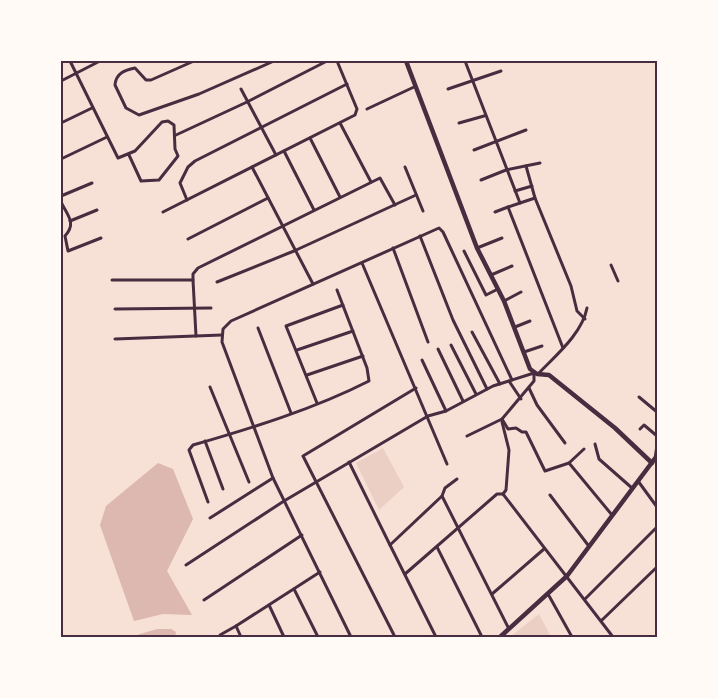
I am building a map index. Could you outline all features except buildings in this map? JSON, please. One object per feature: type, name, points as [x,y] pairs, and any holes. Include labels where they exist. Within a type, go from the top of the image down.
[{"type":"street","points":[[70,61],[118,158],[135,151],[165,121],[174,125],[176,135],[175,149],[178,156],[159,180],[141,181],[128,155]]},
{"type":"street","points":[[61,80],[100,61]]},
{"type":"street","points":[[194,61],[151,80],[146,80],[135,68],[126,70],[118,75],[114,85],[126,108],[139,115],[150,113],[199,94],[274,61]]},
{"type":"street","points":[[176,135],[248,102],[326,61]]},
{"type":"street","points":[[163,212],[355,115],[357,111],[337,61]]},
{"type":"street","points":[[406,61],[414,87],[477,248],[504,301],[530,369],[536,374]]},
{"type":"street","points":[[465,61],[484,116],[520,203]]},
{"type":"street","points":[[448,89],[500,71]]},
{"type":"street","points":[[187,200],[180,183],[188,166],[347,84]]},
{"type":"street","points":[[367,109],[414,87]]},
{"type":"street","points":[[241,89],[276,155]]},
{"type":"street","points":[[61,123],[92,108]]},
{"type":"street","points":[[459,123],[484,116]]},
{"type":"street","points":[[339,123],[372,182]]},
{"type":"street","points":[[474,150],[526,130]]},
{"type":"street","points":[[61,159],[106,137]]},
{"type":"street","points":[[310,138],[340,197]]},
{"type":"street","points":[[284,151],[314,210]]},
{"type":"street","points":[[481,180],[506,170],[540,163]]},
{"type":"street","points":[[526,166],[535,198],[572,286],[577,311],[585,319]]},
{"type":"street","points":[[252,167],[294,251],[313,284]]},
{"type":"street","points":[[405,167],[423,211]]},
{"type":"street","points":[[196,336],[193,274],[198,268],[380,178],[395,205]]},
{"type":"street","points":[[61,196],[92,183]]},
{"type":"street","points":[[514,191],[532,186]]},
{"type":"street","points":[[217,282],[294,251],[416,195]]},
{"type":"street","points":[[188,239],[268,198]]},
{"type":"street","points":[[494,212],[535,198]]},
{"type":"street","points":[[61,202],[72,229],[65,236],[70,252],[101,238]]},
{"type":"street","points":[[508,207],[563,348]]},
{"type":"street","points":[[70,221],[97,210]]},
{"type":"street","points":[[351,637],[273,478],[253,427],[222,335],[223,329],[231,321],[439,228],[510,380],[521,399]]},
{"type":"street","points":[[420,236],[453,320],[487,389]]},
{"type":"street","points":[[477,248],[502,238]]},
{"type":"street","points":[[393,248],[428,342]]},
{"type":"street","points":[[464,251],[486,295],[498,289]]},
{"type":"street","points":[[362,263],[447,464]]},
{"type":"street","points":[[611,265],[618,281]]},
{"type":"street","points":[[491,275],[512,266]]},
{"type":"street","points":[[112,280],[193,280]]},
{"type":"street","points":[[208,502],[189,450],[193,445],[253,427],[347,392],[369,381],[363,356],[338,290]]},
{"type":"street","points":[[504,301],[521,292]]},
{"type":"street","points":[[317,403],[286,326],[343,305]]},
{"type":"street","points":[[115,308],[211,308]]},
{"type":"street","points":[[467,436],[502,419],[521,399],[534,381],[536,374],[563,348],[585,319],[587,308]]},
{"type":"street","points":[[514,328],[530,321]]},
{"type":"street","points":[[258,328],[291,413]]},
{"type":"street","points":[[296,350],[353,331]]},
{"type":"street","points":[[472,332],[500,384]]},
{"type":"street","points":[[115,340],[222,335]]},
{"type":"street","points":[[451,345],[476,394]]},
{"type":"street","points":[[523,352],[542,346]]},
{"type":"street","points":[[438,349],[463,401]]},
{"type":"street","points":[[306,375],[363,356]]},
{"type":"street","points":[[422,360],[446,411]]},
{"type":"street","points":[[186,564],[284,501],[428,416],[446,411],[476,394],[510,380],[536,374],[549,375],[615,428],[652,463]]},
{"type":"street","points":[[210,387],[249,482]]},
{"type":"street","points":[[395,637],[303,456],[416,388]]},
{"type":"street","points":[[529,388],[537,405],[565,443]]},
{"type":"street","points":[[639,397],[657,412]]},
{"type":"street","points":[[502,419],[508,429],[518,428],[528,435],[545,471],[569,462],[584,449]]},
{"type":"street","points":[[502,419],[509,450],[506,490],[503,494]]},
{"type":"street","points":[[640,429],[644,425],[657,436]]},
{"type":"street","points":[[205,441],[223,489]]},
{"type":"street","points":[[595,444],[599,459],[632,488]]},
{"type":"street","points":[[500,637],[567,576],[588,545],[652,463],[656,457],[657,450]]},
{"type":"street","points":[[349,462],[436,637]]},
{"type":"street","points":[[569,462],[612,515]]},
{"type":"street","points":[[210,518],[273,478]]},
{"type":"street","points":[[390,544],[442,496],[446,488],[458,479]]},
{"type":"street","points":[[637,480],[657,507]]},
{"type":"street","points":[[405,574],[497,494],[503,494]]},
{"type":"street","points":[[503,494],[544,549],[602,620],[613,637]]},
{"type":"street","points":[[550,495],[588,545]]},
{"type":"street","points":[[442,496],[510,628]]},
{"type":"street","points":[[585,598],[657,527]]},
{"type":"street","points":[[204,600],[302,536]]},
{"type":"street","points":[[437,547],[482,637]]},
{"type":"street","points":[[492,594],[544,549]]},
{"type":"street","points":[[602,620],[657,568]]},
{"type":"street","points":[[220,635],[269,606],[320,572]]},
{"type":"street","points":[[294,589],[318,637]]},
{"type":"street","points":[[548,593],[572,637]]},
{"type":"street","points":[[269,606],[284,637]]},
{"type":"street","points":[[236,626],[241,637]]},
{"type":"shaded area","points":[[383,448],[404,487],[379,510],[356,463]]},
{"type":"shaded area","points":[[158,463],[173,469],[193,519],[167,571],[192,615],[163,614],[134,621],[100,525],[106,506]]},
{"type":"shaded area","points":[[539,614],[551,637],[510,637]]},
{"type":"shaded area","points":[[157,629],[171,629],[176,632],[175,637],[130,637]]}]
